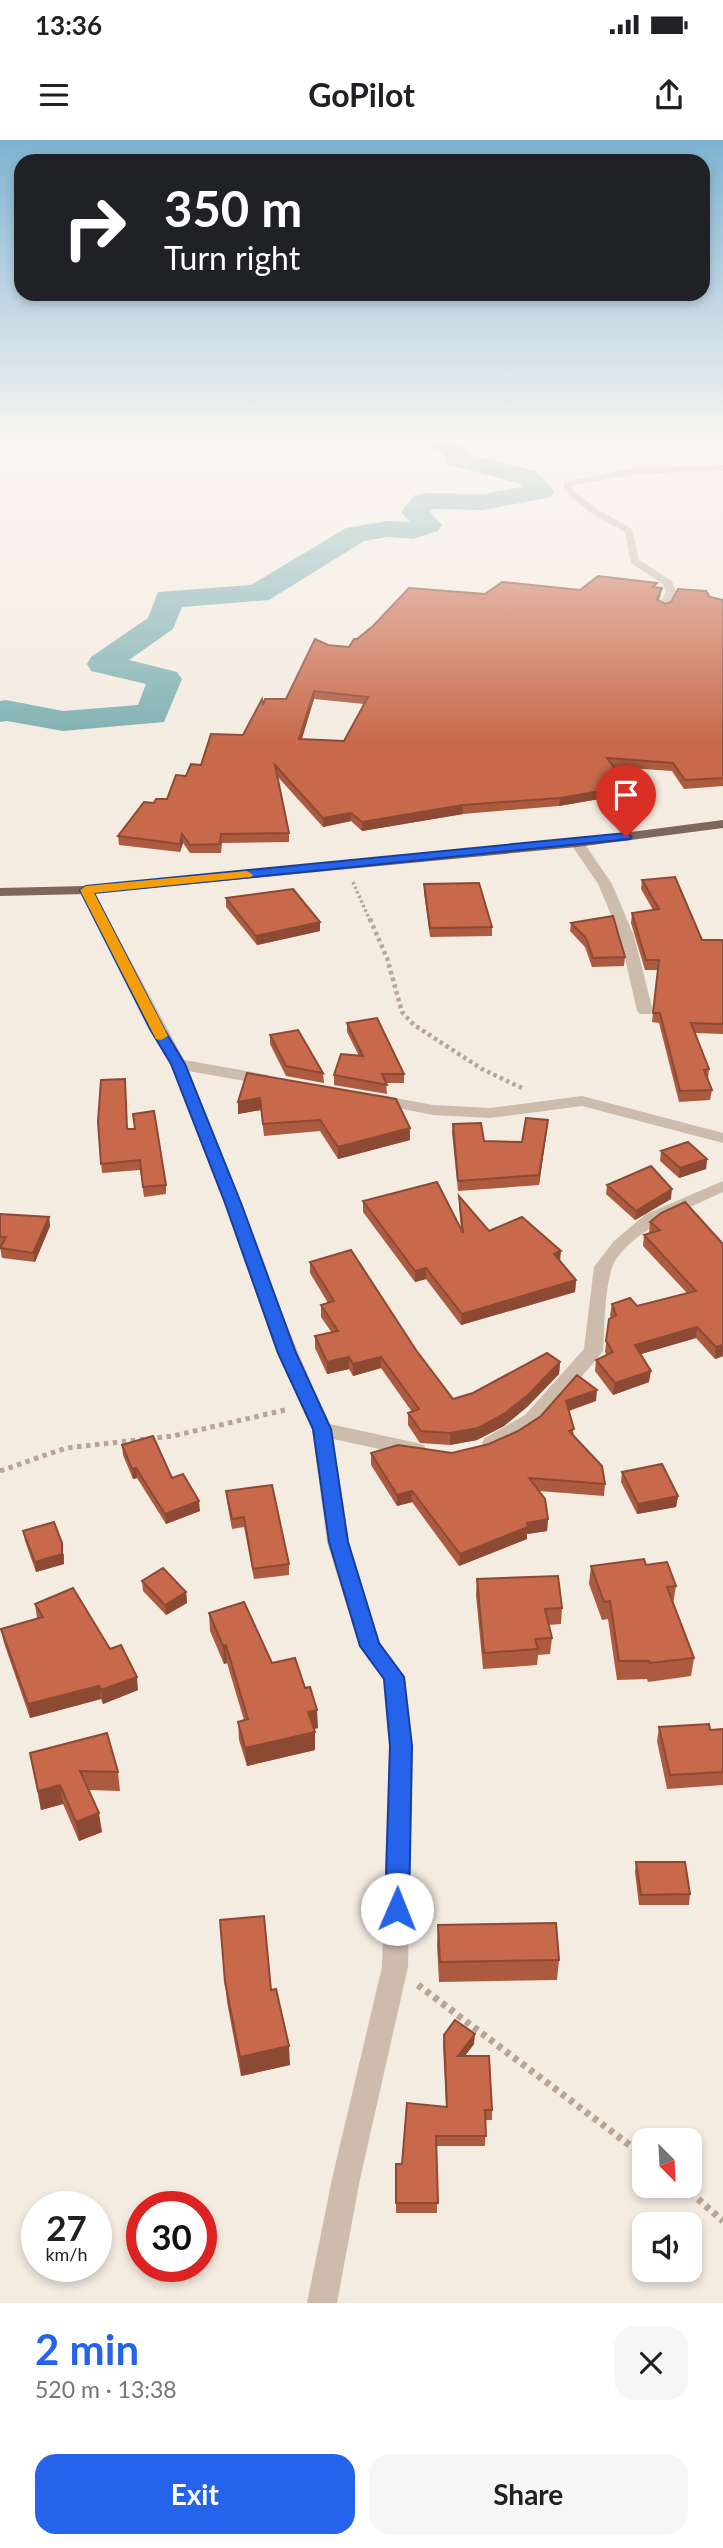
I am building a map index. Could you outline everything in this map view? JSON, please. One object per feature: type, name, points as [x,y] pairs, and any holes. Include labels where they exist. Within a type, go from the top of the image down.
[{"type":"main road","points":[[0,892],[86,890],[577,843],[723,824]]},
{"type":"street","points":[[631,542],[634,561],[668,583],[671,592],[664,606]]},
{"type":"street","points":[[577,843],[605,884],[627,936],[645,1011]]},
{"type":"street","points":[[86,890],[157,1029],[178,1064],[233,1203],[287,1353],[322,1429],[338,1542],[370,1646],[394,1677],[401,1746],[395,1967],[346,2179],[322,2303]]},
{"type":"street","points":[[178,1064],[286,1083]]},
{"type":"street","points":[[353,1095],[433,1110],[490,1113],[582,1101],[723,1138]]},
{"type":"street","points":[[471,1451],[509,1435],[532,1420],[593,1351],[603,1267],[620,1245],[652,1218],[723,1186]]},
{"type":"street","points":[[322,1429],[382,1444],[440,1454]]},
{"type":"path","points":[[346,865],[387,958],[402,1012],[414,1025],[482,1069],[553,1104]]},
{"type":"path","points":[[0,1471],[66,1448],[173,1436],[311,1404]]},
{"type":"path","points":[[395,1967],[632,2146]]},
{"type":"path","points":[[697,2198],[723,2221]]},
{"type":"building","points":[[598,576],[657,583],[653,587],[662,588],[657,599],[665,604],[671,602],[678,589],[706,591],[710,597],[723,600],[723,778],[685,780],[673,763],[607,758],[629,786],[560,798],[463,805],[362,822],[351,813],[323,818],[275,765],[289,833],[221,834],[220,844],[190,845],[182,834],[180,844],[118,836],[144,802],[154,803],[156,799],[167,799],[176,775],[186,776],[191,764],[201,765],[211,734],[243,735],[262,699],[263,705],[265,699],[286,699],[315,639],[328,645],[349,647],[354,639],[373,626],[409,588],[485,594],[502,582],[580,590]],"holes":[[[314,691],[368,697],[344,741],[299,739]]]},
{"type":"building","points":[[675,877],[702,940],[722,940],[723,944],[723,1024],[691,1023],[709,1069],[704,1070],[712,1090],[680,1091],[660,1013],[653,1013],[659,960],[646,960],[632,913],[659,909],[642,880]]},
{"type":"building","points":[[479,883],[492,927],[430,928],[424,884]]},
{"type":"building","points":[[293,889],[320,922],[256,936],[226,898]]},
{"type":"building","points":[[613,916],[625,957],[593,958],[586,938],[571,923]]},
{"type":"building","points":[[377,1018],[404,1074],[382,1074],[387,1085],[334,1075],[341,1054],[363,1056],[347,1023]]},
{"type":"building","points":[[298,1030],[323,1073],[286,1066],[270,1035]]},
{"type":"building","points":[[247,1073],[396,1099],[410,1128],[338,1147],[320,1120],[263,1124],[260,1098],[238,1102]]},
{"type":"building","points":[[125,1079],[127,1129],[135,1129],[133,1114],[154,1111],[166,1185],[143,1187],[140,1160],[101,1164],[98,1122],[101,1080]]},
{"type":"building","points":[[526,1118],[548,1120],[539,1175],[458,1181],[453,1124],[481,1123],[484,1141],[522,1142]]},
{"type":"building","points":[[688,1142],[707,1159],[680,1168],[661,1151]]},
{"type":"building","points":[[651,1166],[672,1189],[636,1211],[607,1185]]},
{"type":"building","points":[[437,1182],[463,1233],[459,1196],[489,1231],[522,1217],[561,1251],[554,1254],[576,1280],[462,1314],[426,1268],[415,1271],[363,1201]]},
{"type":"building","points":[[685,1202],[723,1244],[723,1345],[716,1347],[697,1327],[635,1345],[651,1371],[615,1383],[596,1360],[613,1352],[606,1341],[609,1319],[616,1315],[612,1304],[630,1298],[637,1306],[696,1291],[644,1235],[660,1230],[650,1222],[661,1213]]},
{"type":"building","points":[[0,1214],[49,1217],[33,1253],[0,1248],[6,1237],[0,1237]]},
{"type":"building","points":[[351,1250],[416,1350],[453,1399],[473,1393],[547,1353],[560,1362],[528,1395],[504,1414],[478,1428],[450,1433],[421,1431],[408,1413],[419,1409],[381,1357],[353,1364],[349,1357],[327,1362],[315,1336],[338,1331],[321,1305],[334,1301],[310,1262]]},
{"type":"building","points":[[577,1375],[597,1390],[566,1401],[574,1429],[569,1431],[602,1466],[605,1484],[529,1478],[545,1499],[548,1519],[527,1523],[528,1527],[460,1554],[412,1491],[397,1495],[371,1453],[398,1445],[452,1453],[489,1444],[518,1431],[541,1416]]},
{"type":"building","points":[[153,1436],[172,1478],[183,1474],[199,1501],[165,1514],[136,1468],[132,1469],[122,1445]]},
{"type":"building","points":[[662,1464],[678,1496],[638,1504],[622,1472]]},
{"type":"building","points":[[272,1485],[289,1564],[253,1569],[244,1517],[232,1519],[226,1491]]},
{"type":"building","points":[[54,1522],[62,1543],[62,1554],[35,1562],[23,1531]]},
{"type":"building","points":[[644,1559],[646,1565],[667,1562],[676,1586],[667,1587],[694,1658],[650,1663],[619,1661],[610,1601],[604,1602],[591,1566]]},
{"type":"building","points":[[163,1568],[186,1592],[165,1605],[142,1581]]},
{"type":"building","points":[[558,1576],[562,1608],[545,1609],[552,1638],[535,1639],[538,1649],[484,1653],[477,1579]]},
{"type":"building","points":[[73,1588],[110,1649],[121,1645],[137,1677],[101,1690],[99,1686],[28,1704],[1,1629],[43,1617],[35,1604]]},
{"type":"building","points":[[244,1602],[272,1663],[295,1658],[305,1688],[310,1687],[317,1710],[308,1712],[315,1732],[245,1748],[238,1722],[248,1719],[226,1645],[223,1646],[209,1613]]},
{"type":"building","points":[[709,1724],[710,1730],[723,1729],[723,1772],[670,1775],[659,1727]]},
{"type":"building","points":[[107,1733],[118,1772],[80,1771],[99,1813],[76,1822],[60,1785],[38,1791],[30,1753]]},
{"type":"building","points":[[636,1862],[685,1862],[690,1894],[641,1895]]},
{"type":"building","points":[[264,1916],[271,1990],[276,1989],[289,2046],[240,2057],[225,1982],[220,1920]]},
{"type":"building","points":[[556,1923],[559,1960],[440,1962],[438,1925]]},
{"type":"building","points":[[455,2020],[475,2034],[458,2056],[489,2056],[492,2110],[485,2110],[486,2136],[436,2136],[438,2203],[396,2203],[396,2164],[402,2164],[407,2103],[447,2107],[444,2035]]},
{"type":"waterway","points":[[0,712],[6,710],[63,721],[152,715],[165,679],[103,664],[162,622],[169,599],[258,594],[343,542]]},
{"type":"slow traffic","points":[[161,1036],[86,890],[247,875]]},
{"type":"route","points":[[397,1909],[401,1746],[394,1677],[370,1646],[338,1542],[322,1429],[287,1353],[233,1203],[178,1064],[157,1029],[86,890],[626,837]]}]
